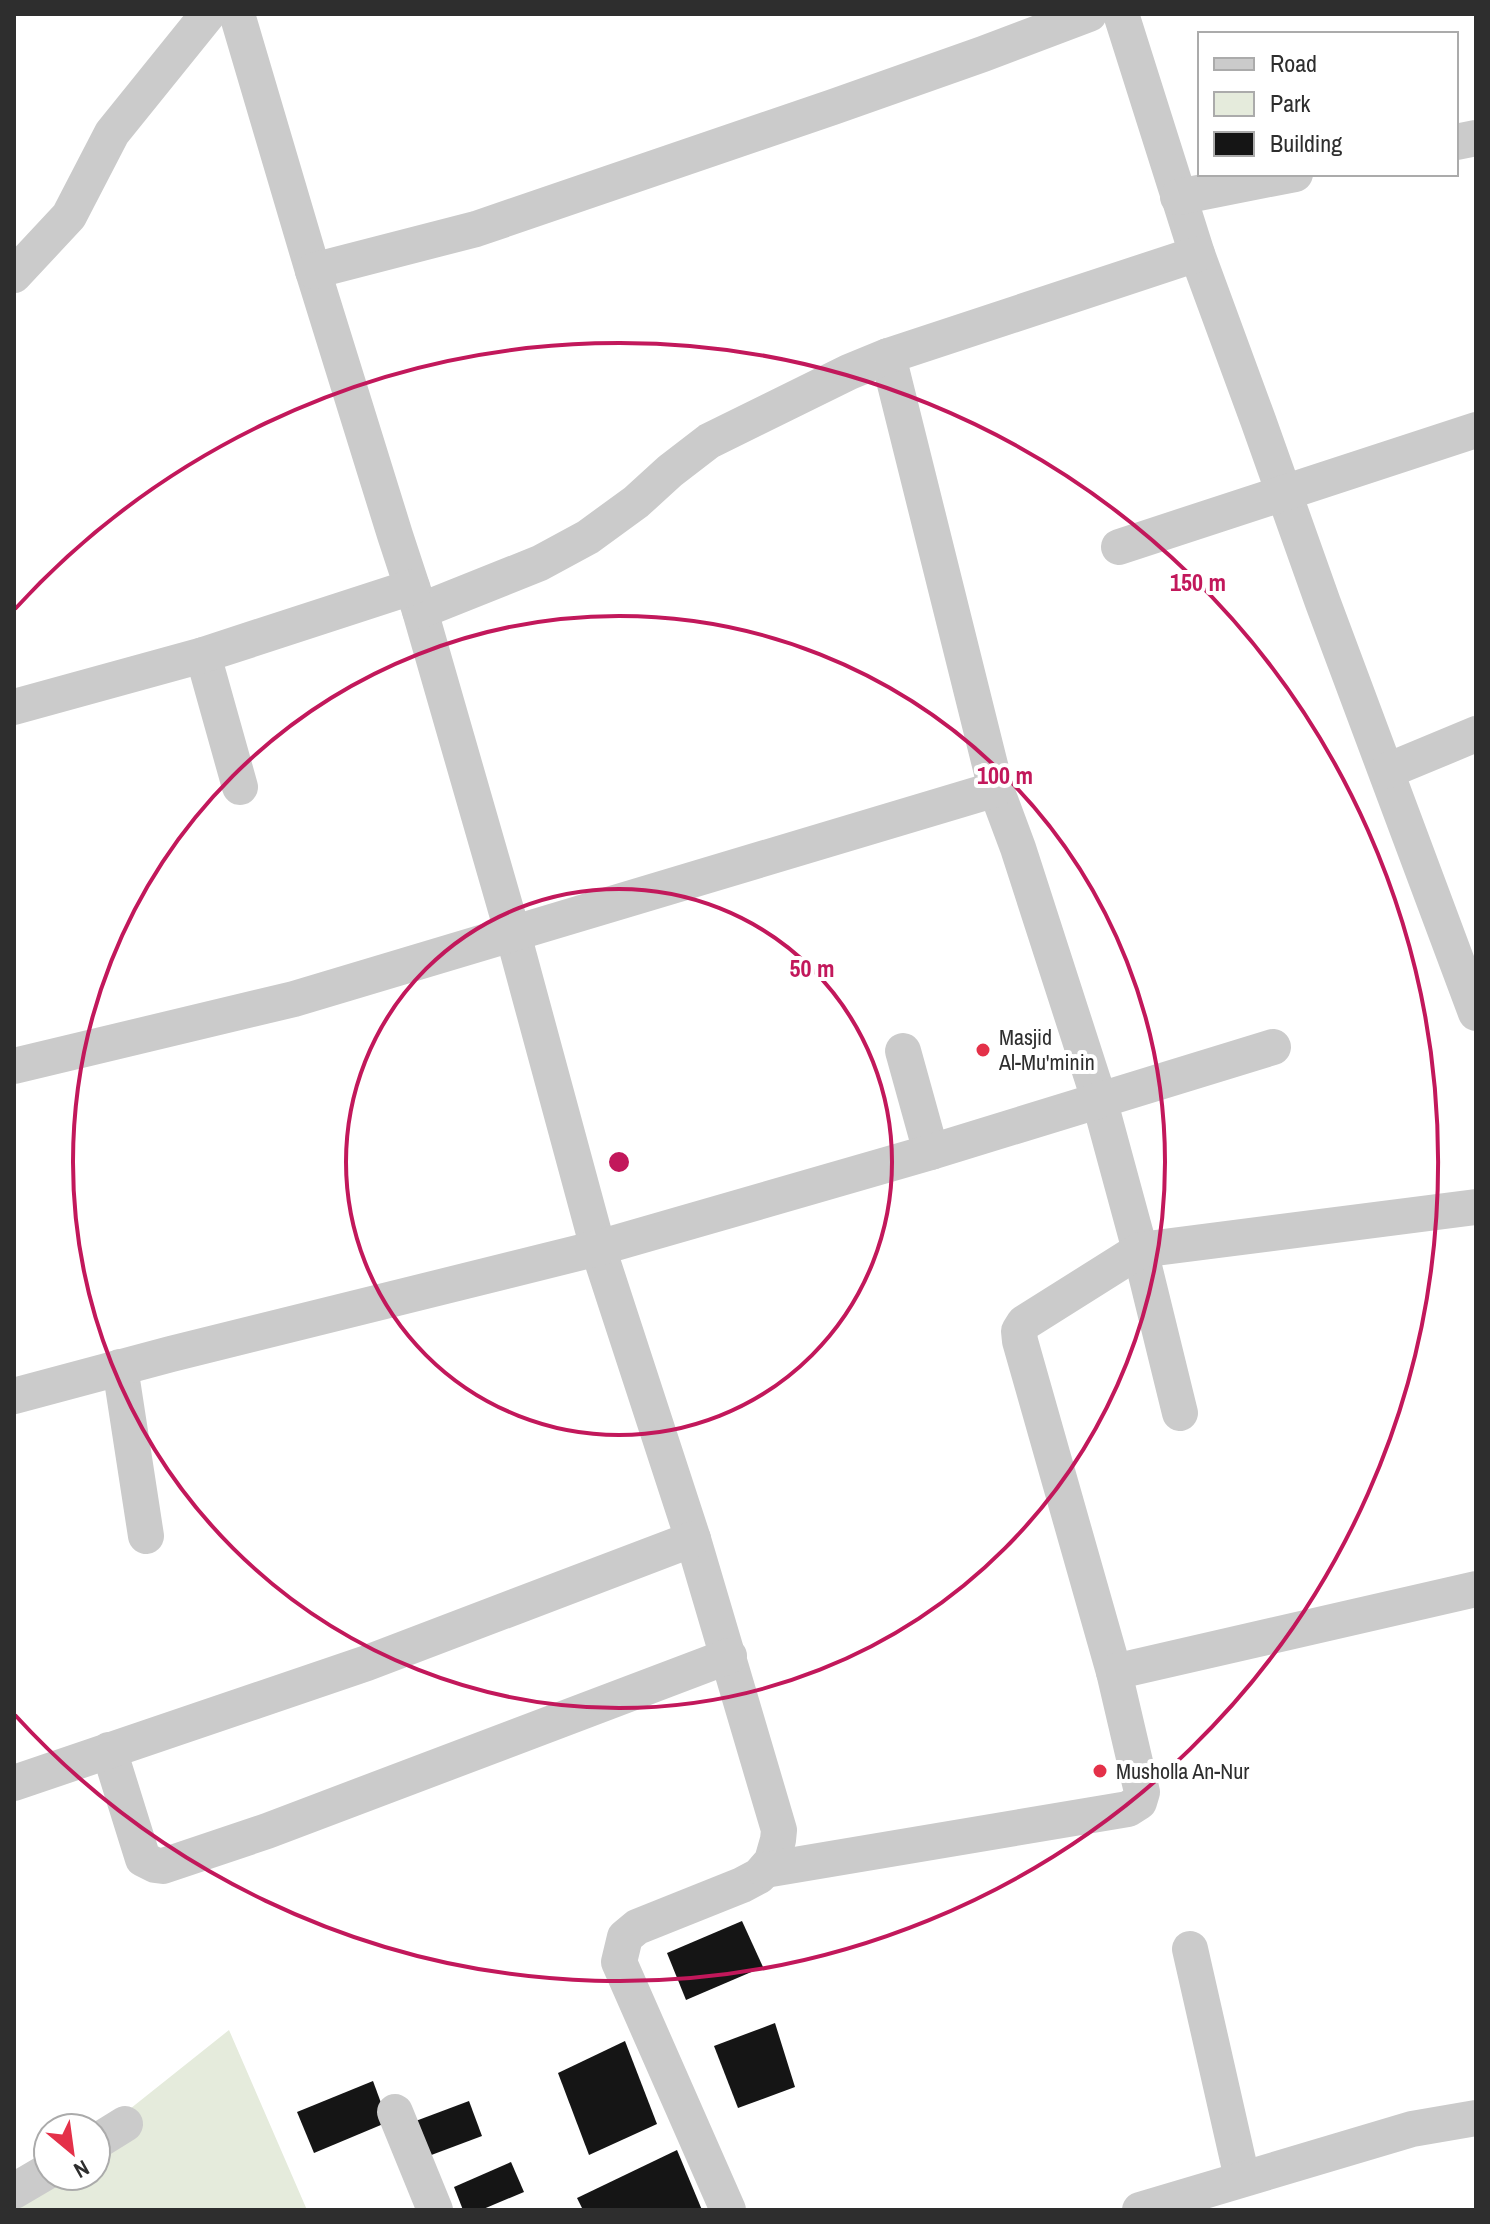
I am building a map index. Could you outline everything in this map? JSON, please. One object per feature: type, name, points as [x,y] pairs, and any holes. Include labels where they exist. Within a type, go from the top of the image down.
[{"type":"street","points":[[14,275],[69,216],[112,133],[208,14]]},
{"type":"street","points":[[237,14],[313,271],[416,599],[513,934],[598,1248],[693,1539],[779,1830],[776,1851],[765,1870]]},
{"type":"street","points":[[313,271],[476,229],[848,102],[1089,14]]},
{"type":"street","points":[[1121,14],[1197,254],[1476,1013]]},
{"type":"street","points":[[1178,197],[1285,176]]},
{"type":"street","points":[[14,707],[540,563],[588,537],[636,502],[709,441],[849,372],[888,356],[1197,254]]},
{"type":"street","points":[[888,356],[996,789],[1099,1099],[1180,1413]]},
{"type":"street","points":[[1119,547],[1476,430]]},
{"type":"street","points":[[203,655],[240,787]]},
{"type":"street","points":[[1387,771],[1476,734]]},
{"type":"street","points":[[14,1066],[294,999],[996,789]]},
{"type":"street","points":[[14,1396],[598,1248],[931,1152],[1273,1047]]},
{"type":"street","points":[[903,1051],[931,1152]]},
{"type":"street","points":[[728,2210],[619,1962],[625,1937],[637,1927],[742,1885],[765,1870],[1120,1811],[1139,1802],[1142,1792],[1114,1672],[1047,1441],[1019,1331],[1030,1319],[1140,1250],[1476,1207]]},
{"type":"street","points":[[120,1367],[146,1536]]},
{"type":"street","points":[[14,1783],[367,1663],[693,1539]]},
{"type":"street","points":[[1114,1672],[1476,1589]]},
{"type":"street","points":[[109,1750],[143,1859],[163,1866],[267,1831],[729,1656]]},
{"type":"street","points":[[1190,1949],[1242,2178]]},
{"type":"street","points":[[395,2112],[435,2210]]},
{"type":"street","points":[[1140,2210],[1412,2129],[1476,2118]]},
{"type":"street","points":[[14,2191],[32,2180]]},
{"type":"green space","points":[[229,2030],[307,2210],[14,2210],[14,2201],[32,2188],[32,2192],[112,2192],[112,2123]]},
{"type":"building","points":[[742,1921],[763,1967],[686,2000],[667,1953]]},
{"type":"building","points":[[775,2023],[795,2087],[738,2108],[714,2046]]},
{"type":"building","points":[[625,2041],[657,2124],[589,2155],[558,2073]]},
{"type":"building","points":[[373,2081],[388,2122],[314,2153],[297,2112]]},
{"type":"building","points":[[469,2101],[482,2136],[426,2157],[413,2122]]},
{"type":"building","points":[[677,2150],[702,2210],[583,2210],[577,2198]]},
{"type":"building","points":[[511,2162],[524,2192],[481,2210],[463,2210],[454,2187]]},
{"type":"place","name":"Masjid Al-Mu'minin","points":[[983,1050]]},
{"type":"place","name":"Musholla An-Nur","points":[[1100,1771]]}]
